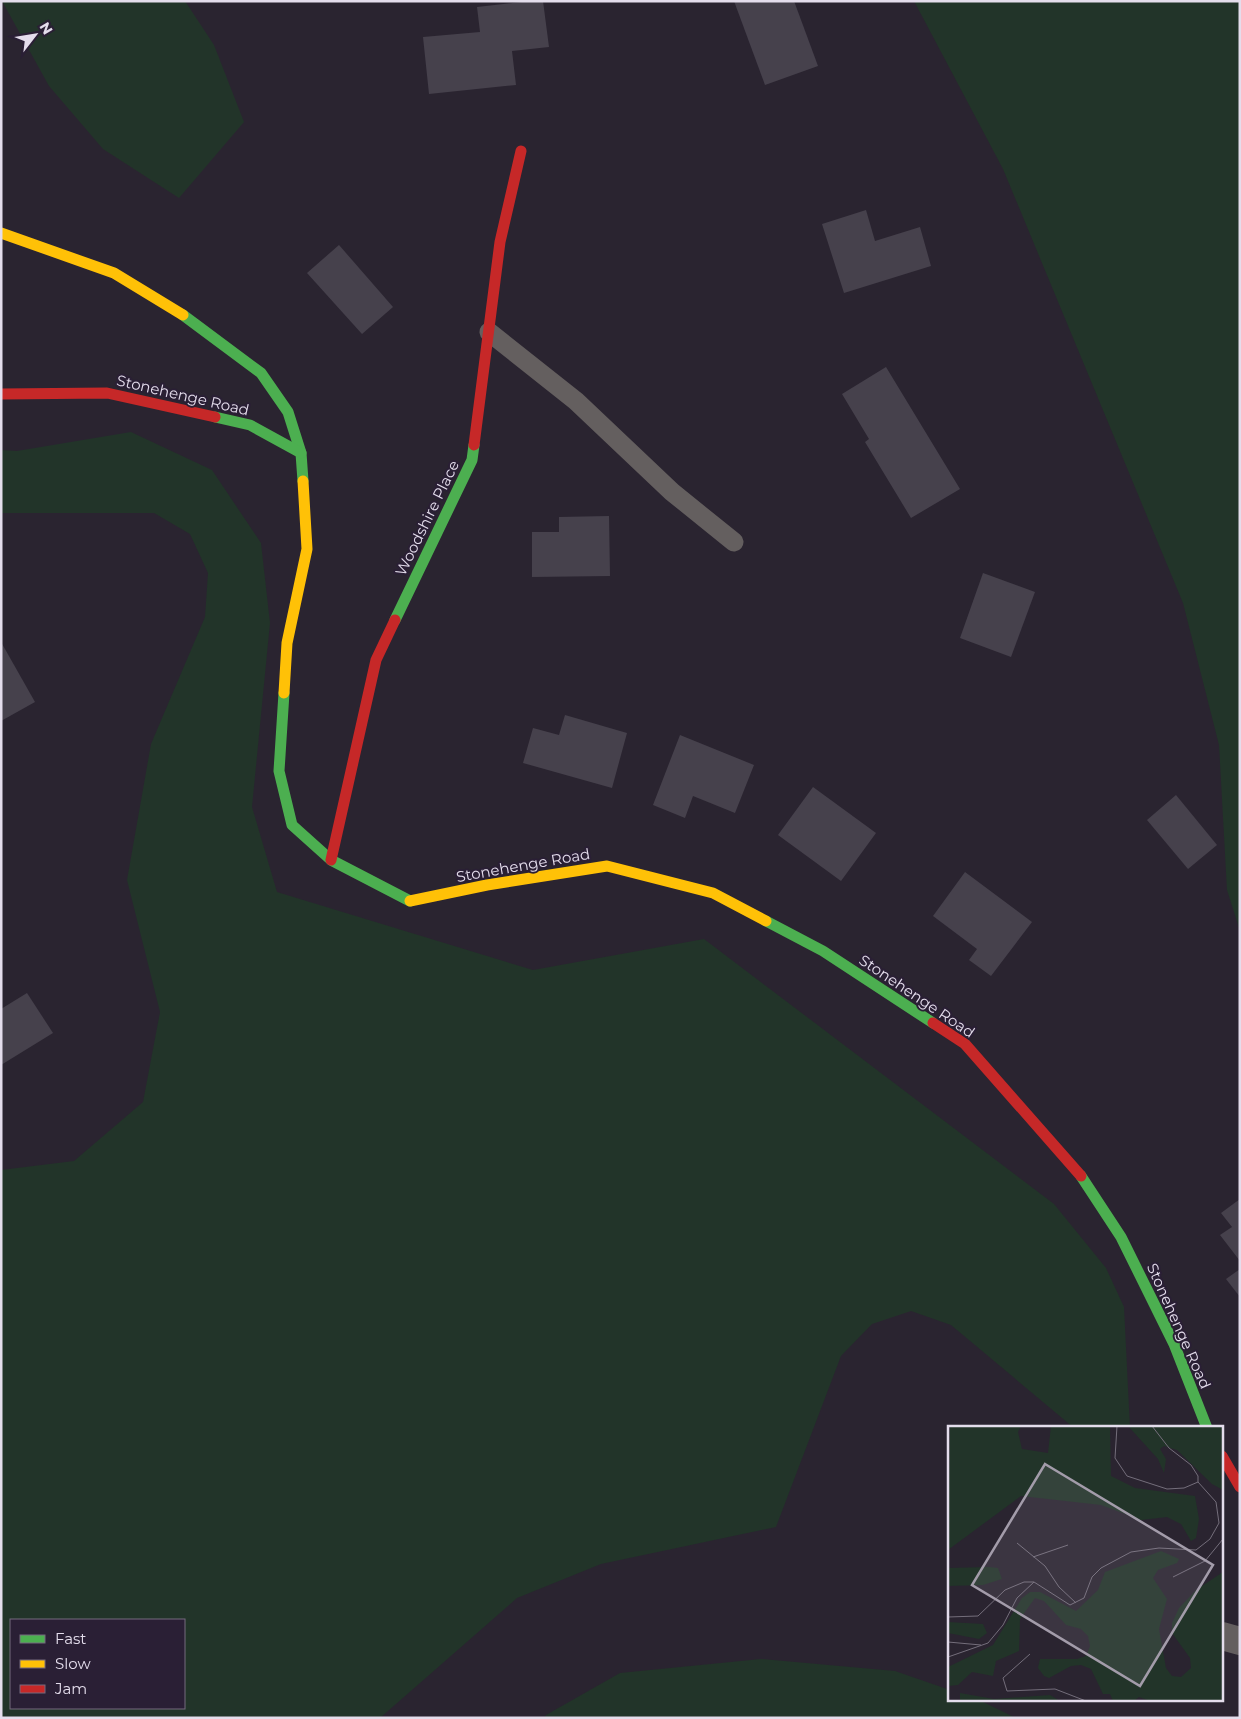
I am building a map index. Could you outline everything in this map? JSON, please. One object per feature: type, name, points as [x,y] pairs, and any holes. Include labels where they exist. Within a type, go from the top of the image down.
[{"type":"street","name":"Woodshire Place","points":[[331,860],[376,660],[472,460],[500,242],[521,152]]},
{"type":"street","points":[[1,233],[114,273],[181,313],[261,373],[288,412],[301,453]]},
{"type":"street","name":"Stonehenge Road","points":[[1,394],[107,393],[250,426],[301,453],[307,549],[287,643],[279,771],[292,825],[331,860],[409,901],[487,885],[608,866],[713,893],[823,951],[964,1044],[1076,1169],[1121,1237],[1174,1344],[1207,1426]]},
{"type":"street","points":[[1224,1459],[1240,1487]]},
{"type":"street","points":[[1224,1637],[1240,1641]]},
{"type":"lane","points":[[489,332],[576,401],[672,492],[734,542]]},
{"type":"green space","points":[[2,1],[185,1],[214,45],[244,122],[179,198],[103,149],[49,86]]},
{"type":"green space","points":[[914,1],[1240,1],[1240,931],[1227,890],[1219,745],[1183,603],[1003,169]]},
{"type":"green space","points":[[131,432],[212,470],[261,543],[270,623],[252,807],[277,892],[533,970],[704,939],[1054,1204],[1106,1268],[1124,1307],[1130,1426],[1072,1426],[951,1325],[911,1311],[872,1324],[841,1356],[776,1527],[601,1564],[517,1598],[380,1718],[1,1718],[1,1170],[74,1161],[143,1102],[160,1012],[127,880],[151,744],[205,617],[208,573],[190,534],[154,513],[1,513],[1,450],[17,451]]},
{"type":"green space","points":[[761,1659],[895,1671],[948,1689],[948,1702],[983,1702],[1016,1718],[544,1718],[546,1715],[620,1673]]},
{"type":"building","points":[[543,1],[549,47],[512,51],[516,85],[429,94],[423,37],[480,32],[477,7]]},
{"type":"building","points":[[734,1],[794,1],[818,66],[765,85]]},
{"type":"building","points":[[866,210],[875,241],[920,227],[931,266],[844,293],[822,224]]},
{"type":"building","points":[[339,245],[393,307],[362,334],[307,273]]},
{"type":"building","points":[[886,367],[960,489],[911,518],[865,442],[869,439],[842,394]]},
{"type":"building","points":[[609,516],[610,576],[532,577],[532,532],[559,532],[559,517]]},
{"type":"building","points":[[983,573],[1035,592],[1011,657],[960,638]]},
{"type":"building","points":[[1,642],[35,702],[1,721]]},
{"type":"building","points":[[565,715],[627,733],[612,788],[523,763],[533,728],[559,735]]},
{"type":"building","points":[[680,735],[754,765],[735,813],[693,796],[685,818],[653,805]]},
{"type":"building","points":[[813,787],[876,833],[841,881],[778,835]]},
{"type":"building","points":[[1176,795],[1217,845],[1188,869],[1147,820]]},
{"type":"building","points":[[965,872],[1032,922],[991,976],[969,960],[977,949],[933,916]]},
{"type":"building","points":[[27,993],[53,1033],[1,1065],[1,1009]]},
{"type":"building","points":[[1240,1199],[1240,1261],[1220,1235],[1232,1227],[1221,1213]]},
{"type":"building","points":[[1240,1269],[1240,1297],[1226,1279]]},
{"type":"traffic: fast","points":[[183,315],[261,373],[288,412],[301,453],[303,481]]},
{"type":"traffic: fast","points":[[215,417],[250,425],[301,453]]},
{"type":"traffic: fast","points":[[395,620],[472,460],[474,445]]},
{"type":"traffic: fast","points":[[284,693],[279,771],[292,825],[331,860],[410,901]]},
{"type":"traffic: fast","points":[[766,921],[823,951],[933,1023]]},
{"type":"traffic: fast","points":[[1081,1176],[1121,1237],[1174,1344],[1206,1426]]},
{"type":"traffic: slow","points":[[1,233],[114,273],[183,315]]},
{"type":"traffic: slow","points":[[284,693],[287,643],[307,549],[303,481]]},
{"type":"traffic: slow","points":[[410,901],[487,885],[607,866],[713,893],[766,921]]},
{"type":"traffic: jam","points":[[474,445],[500,242],[521,151]]},
{"type":"traffic: jam","points":[[1,394],[107,393],[215,417]]},
{"type":"traffic: jam","points":[[331,860],[376,660],[395,620]]},
{"type":"traffic: jam","points":[[933,1023],[965,1044],[1081,1176]]},
{"type":"traffic: jam","points":[[1224,1459],[1240,1487]]}]
